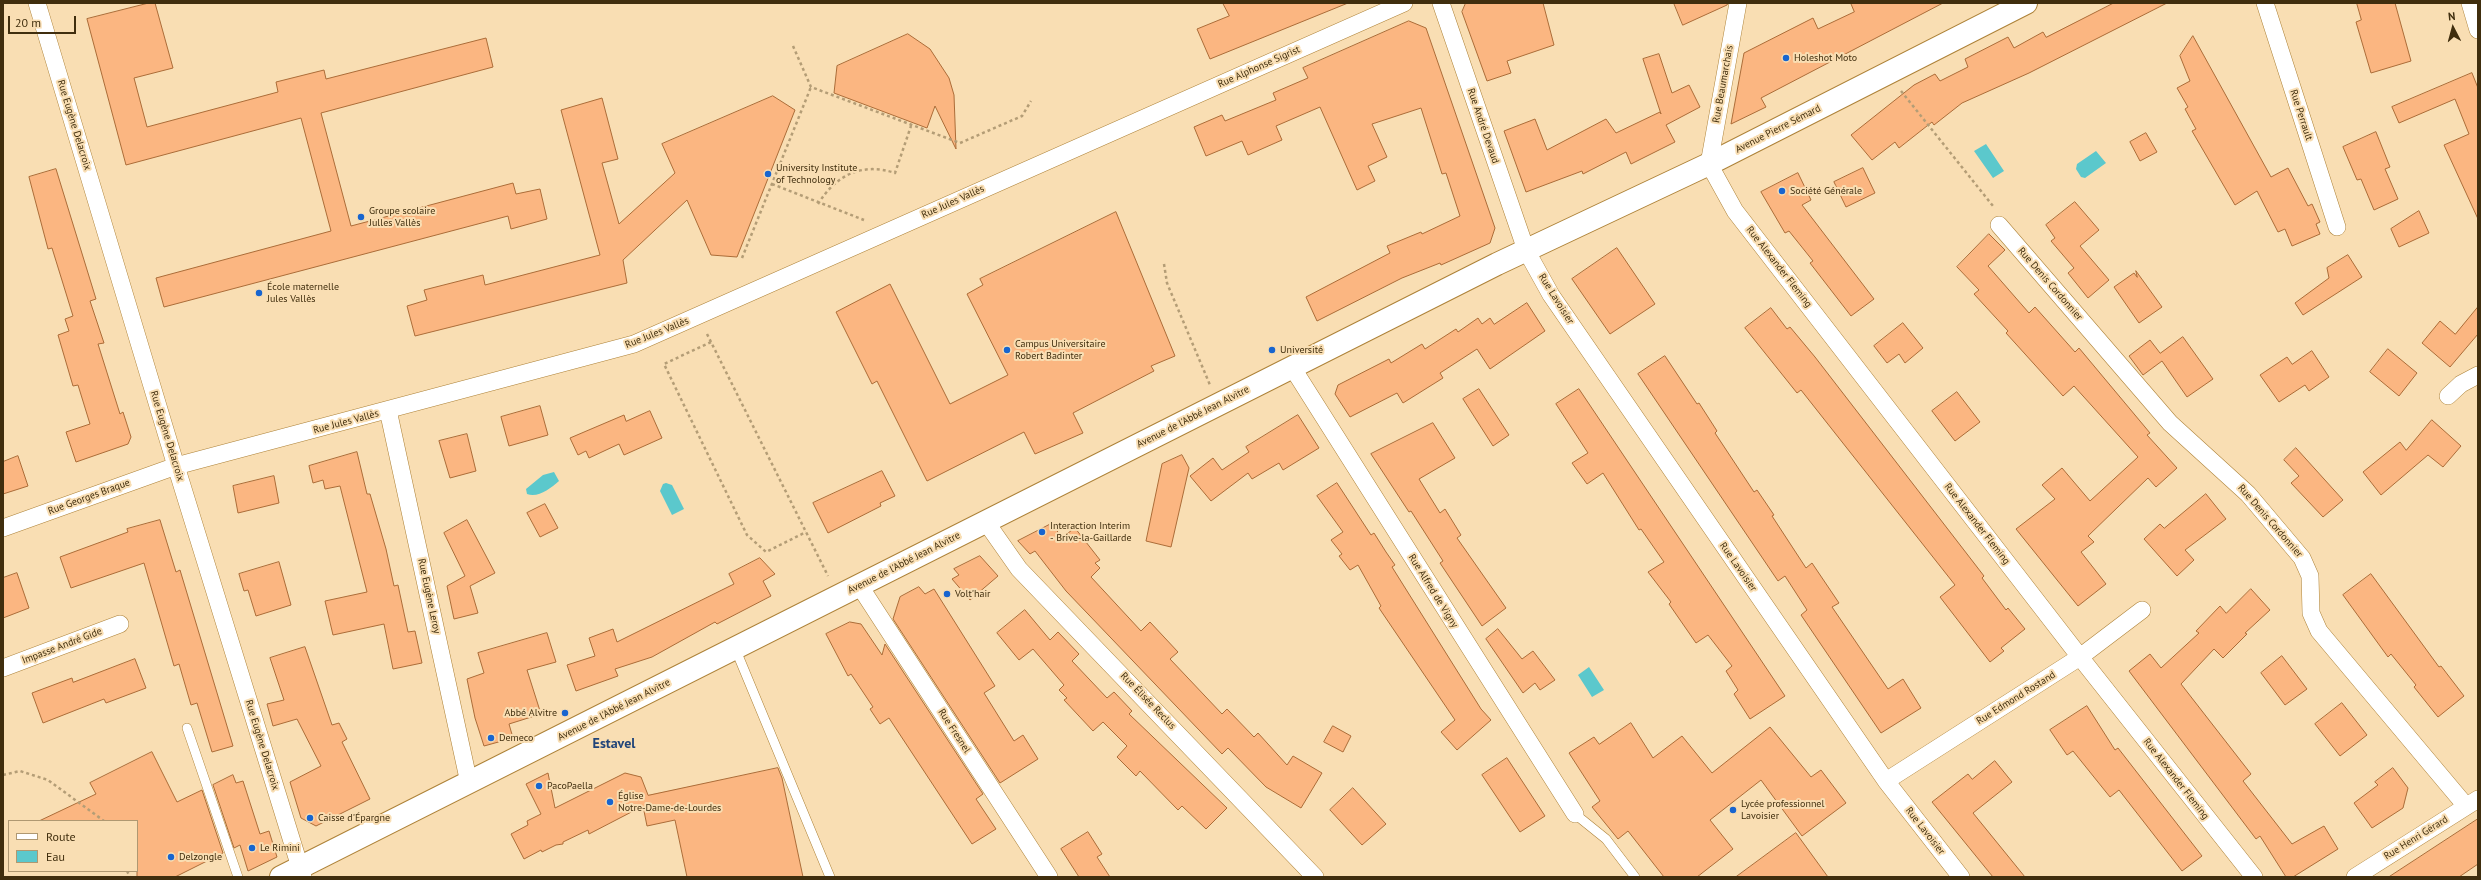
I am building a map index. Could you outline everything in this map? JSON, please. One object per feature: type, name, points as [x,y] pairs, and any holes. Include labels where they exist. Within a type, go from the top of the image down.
[{"type":"main road","name":"Avenue Pierre Sémard","points":[[1526,250],[1709,164],[1886,74],[2014,6]]},
{"type":"main road","name":"Avenue de l'Abbé Jean Alvitre","points":[[294,874],[859,585],[1526,250]]},
{"type":"street","name":"Rue Eugène Delacroix","points":[[37,3],[176,466],[294,874]]},
{"type":"street","name":"Rue Alphonse Sigrist","points":[[1114,131],[1404,3]]},
{"type":"street","name":"Rue André Devaud","points":[[1441,3],[1526,250]]},
{"type":"street","name":"Rue Beaumarchais","points":[[1709,164],[1738,3]]},
{"type":"street","name":"Rue Perrault","points":[[2265,3],[2337,227]]},
{"type":"street","points":[[2470,3],[2478,30]]},
{"type":"street","name":"Rue Jules Vallès","points":[[176,466],[634,344],[1114,131]]},
{"type":"street","name":"Rue Alexander Fleming","points":[[1709,164],[1735,211],[2080,658],[2254,877]]},
{"type":"street","name":"Rue Denis Cordonnier","points":[[1999,225],[2170,422],[2248,494],[2302,558],[2310,576],[2311,613],[2319,631],[2472,802]]},
{"type":"street","name":"Rue Lavoisier","points":[[1526,250],[1551,295],[1886,781],[1961,877]]},
{"type":"street","name":"Rue Alfred de Vigny","points":[[1292,367],[1575,814]]},
{"type":"street","points":[[2448,396],[2461,384],[2478,375]]},
{"type":"street","name":"Rue Eugène Leroy","points":[[388,410],[470,783]]},
{"type":"street","name":"Rue Georges Braque","points":[[3,528],[176,466]]},
{"type":"street","name":"Rue Élisée Reclus","points":[[986,522],[1019,569],[1315,877]]},
{"type":"street","name":"Rue Fresnel","points":[[859,585],[1049,877]]},
{"type":"street","name":"Rue Edmond Rostand","points":[[1886,781],[2080,658],[2142,610]]},
{"type":"street","name":"Impasse André Gide","points":[[3,668],[120,624]]},
{"type":"street","name":"Rue Henri Gérard","points":[[2355,877],[2472,802]]},
{"type":"lane","points":[[736,648],[830,877]]},
{"type":"lane","points":[[187,728],[238,877]]},
{"type":"lane","points":[[1575,814],[1606,839],[1635,877]]},
{"type":"path","points":[[793,46],[811,86],[911,126],[960,143],[1022,116],[1031,100]]},
{"type":"path","points":[[1886,74],[2002,217],[1999,225]]},
{"type":"path","points":[[742,258],[811,86]]},
{"type":"path","points":[[818,204],[826,192],[849,172],[864,168],[881,168],[895,173],[911,126]]},
{"type":"path","points":[[772,184],[818,204],[864,220],[874,238]]},
{"type":"path","points":[[1164,264],[1167,283],[1219,404]]},
{"type":"path","points":[[698,316],[838,596]]},
{"type":"path","points":[[711,342],[664,364],[747,535],[766,552],[806,532]]},
{"type":"path","points":[[3,775],[20,771],[48,780],[103,820]]},
{"type":"water","points":[[1986,144],[2004,171],[1993,178],[1974,151]]},
{"type":"water","points":[[2096,151],[2106,163],[2085,178],[2081,177],[2076,169],[2077,164]]},
{"type":"water","points":[[554,472],[559,481],[548,490],[535,495],[527,494],[526,489],[543,475]]},
{"type":"water","points":[[666,483],[672,485],[684,509],[672,515],[660,491],[663,484]]},
{"type":"water","points":[[1589,667],[1604,690],[1592,697],[1578,675]]},
{"type":"building","points":[[149,3],[155,3],[173,68],[134,78],[147,127],[278,92],[276,82],[324,70],[326,79],[486,38],[493,67],[321,113],[351,226],[513,183],[516,194],[540,189],[547,219],[511,229],[508,216],[164,307],[156,278],[331,231],[301,118],[126,165],[87,19]]},
{"type":"building","points":[[1223,3],[1348,3],[1210,59],[1197,29],[1229,16]]},
{"type":"building","points":[[1466,3],[1543,3],[1554,45],[1507,61],[1511,73],[1487,81],[1462,12]]},
{"type":"building","points":[[1674,3],[1728,3],[1727,5],[1683,25]]},
{"type":"building","points":[[1851,3],[1943,3],[1761,98],[1766,107],[1731,124],[1744,53],[1813,18],[1818,29],[1854,12]]},
{"type":"building","points":[[2114,3],[2167,3],[2029,73],[1962,103],[1934,125],[1932,122],[1899,148],[1895,142],[1872,160],[1851,135],[1914,85],[1935,74],[1940,81],[1968,67],[1965,59],[2008,37],[2014,48],[2043,32],[2046,37]]},
{"type":"building","points":[[2357,3],[2395,3],[2411,61],[2371,73],[2356,22],[2361,20]]},
{"type":"building","points":[[1409,21],[1426,28],[1495,228],[1490,243],[1441,265],[1440,263],[1402,278],[1317,321],[1306,297],[1390,253],[1387,246],[1421,232],[1422,234],[1460,216],[1446,173],[1442,174],[1421,108],[1372,124],[1387,157],[1368,166],[1375,181],[1357,190],[1320,107],[1276,126],[1282,140],[1248,155],[1242,141],[1206,156],[1194,127],[1222,115],[1225,121],[1276,100],[1273,93],[1308,78],[1303,68]]},
{"type":"building","points":[[908,34],[930,49],[949,78],[954,95],[956,149],[935,106],[927,128],[834,93],[837,66]]},
{"type":"building","points":[[2193,36],[2271,177],[2288,168],[2308,206],[2312,204],[2320,222],[2316,224],[2320,234],[2292,246],[2285,229],[2278,232],[2257,191],[2235,205],[2192,131],[2196,129],[2185,109],[2188,107],[2177,88],[2190,81],[2180,56]]},
{"type":"building","points":[[1659,54],[1672,93],[1689,85],[1700,107],[1666,125],[1675,142],[1631,164],[1626,152],[1583,174],[1582,171],[1526,192],[1504,131],[1535,119],[1547,150],[1606,119],[1616,133],[1660,112],[1661,114],[1643,59]]},
{"type":"building","points":[[2472,73],[2478,88],[2478,219],[2444,145],[2469,134],[2455,99],[2399,123],[2392,107]]},
{"type":"building","points":[[773,96],[795,110],[737,257],[711,255],[687,200],[623,260],[627,283],[415,336],[407,306],[427,300],[424,290],[483,275],[485,285],[600,255],[561,110],[602,98],[618,159],[602,163],[619,224],[675,173],[662,144]]},
{"type":"building","points":[[2376,132],[2390,167],[2385,169],[2398,199],[2374,210],[2361,179],[2357,180],[2343,147]]},
{"type":"building","points":[[2146,133],[2157,152],[2140,161],[2130,142]]},
{"type":"building","points":[[1863,168],[1875,193],[1846,207],[1834,182]]},
{"type":"building","points":[[56,169],[96,299],[90,301],[104,343],[98,344],[120,414],[123,412],[131,437],[128,444],[76,462],[66,432],[90,424],[78,385],[73,386],[58,335],[69,331],[65,319],[73,316],[52,248],[48,249],[29,177]]},
{"type":"building","points":[[1798,173],[1811,200],[1802,205],[1874,299],[1851,316],[1810,263],[1813,261],[1789,231],[1785,233],[1761,192]]},
{"type":"building","points":[[2075,202],[2099,230],[2080,246],[2109,280],[2088,298],[2068,273],[2074,268],[2051,241],[2055,238],[2046,225]]},
{"type":"building","points":[[2419,211],[2429,233],[2399,247],[2391,229]]},
{"type":"building","points":[[1116,212],[1175,356],[1151,366],[1154,371],[1073,413],[1083,433],[1035,454],[1024,432],[927,481],[877,381],[872,384],[836,312],[890,284],[950,404],[1008,375],[967,294],[983,285],[980,279]]},
{"type":"building","points":[[1989,234],[2005,250],[1988,266],[2029,313],[2035,307],[2075,352],[2079,348],[2150,433],[2147,435],[2177,468],[2156,487],[2148,478],[2088,536],[2094,542],[2081,552],[2106,584],[2078,606],[2016,529],[2055,499],[2042,485],[2062,468],[2090,501],[2138,457],[2074,386],[2063,396],[2006,333],[2008,331],[1974,294],[1979,290],[1957,267]]},
{"type":"building","points":[[1617,248],[1655,304],[1610,334],[1572,279]]},
{"type":"building","points":[[2348,255],[2362,277],[2303,315],[2295,303],[2329,278],[2327,268]]},
{"type":"building","points":[[2136,271],[2162,307],[2139,323],[2114,287],[2134,273],[2137,277]]},
{"type":"building","points":[[1527,303],[1545,331],[1490,369],[1477,349],[1440,373],[1443,378],[1403,403],[1397,393],[1350,417],[1335,394],[1338,385],[1389,359],[1391,363],[1422,344],[1425,349],[1456,329],[1458,332],[1478,318],[1482,324],[1490,318],[1494,324]]},
{"type":"building","points":[[2478,307],[2478,334],[2450,367],[2422,343],[2440,321],[2455,334]]},
{"type":"building","points":[[1771,308],[1787,329],[1790,327],[1815,357],[1984,576],[1982,578],[2006,610],[2008,608],[2025,629],[2001,648],[2004,651],[1990,662],[1940,597],[1955,585],[1801,390],[1797,393],[1745,328]]},
{"type":"building","points":[[1903,323],[1923,348],[1905,363],[1899,354],[1887,363],[1874,346]]},
{"type":"building","points":[[2183,337],[2213,379],[2187,397],[2162,361],[2143,375],[2129,356],[2150,340],[2160,353]]},
{"type":"building","points":[[2388,349],[2417,373],[2399,396],[2370,372]]},
{"type":"building","points":[[2312,351],[2329,377],[2309,391],[2305,385],[2279,402],[2260,375],[2287,357],[2292,364]]},
{"type":"building","points":[[1665,356],[1697,404],[1699,403],[1717,431],[1715,433],[1754,492],[1757,490],[1774,515],[1772,516],[1806,568],[1812,563],[1839,603],[1832,607],[1888,689],[1903,679],[1921,708],[1881,733],[1801,615],[1807,610],[1785,576],[1778,581],[1638,374]]},
{"type":"building","points":[[1479,389],[1509,435],[1493,446],[1463,399]]},
{"type":"building","points":[[1579,389],[1785,696],[1750,719],[1734,694],[1738,690],[1726,671],[1732,666],[1708,635],[1696,643],[1669,604],[1671,602],[1648,572],[1664,562],[1641,529],[1639,530],[1603,473],[1587,484],[1572,463],[1588,453],[1556,404]]},
{"type":"building","points":[[1957,392],[1980,422],[1955,441],[1932,411]]},
{"type":"building","points":[[540,406],[548,435],[509,446],[501,417]]},
{"type":"building","points":[[650,411],[662,438],[624,455],[619,444],[589,458],[586,451],[578,455],[570,438],[624,415],[626,421]]},
{"type":"building","points":[[1298,415],[1319,448],[1283,470],[1279,463],[1252,479],[1248,473],[1211,501],[1190,476],[1213,458],[1222,470],[1249,452],[1246,447]]},
{"type":"building","points":[[2432,420],[2461,446],[2443,467],[2428,455],[2381,495],[2363,472],[2400,442],[2406,450]]},
{"type":"building","points":[[1433,423],[1455,458],[1419,479],[1440,513],[1445,509],[1461,535],[1457,538],[1506,608],[1482,626],[1440,563],[1443,561],[1411,511],[1409,512],[1371,454]]},
{"type":"building","points":[[467,434],[476,471],[450,478],[439,441]]},
{"type":"building","points":[[2296,448],[2343,500],[2323,517],[2291,483],[2299,476],[2284,460]]},
{"type":"building","points":[[357,452],[367,494],[370,494],[386,549],[394,586],[398,585],[408,632],[415,631],[422,663],[393,669],[384,624],[333,635],[325,601],[367,592],[340,486],[325,489],[323,480],[313,483],[309,466]]},
{"type":"building","points":[[1182,455],[1189,468],[1171,547],[1146,541],[1162,464]]},
{"type":"building","points":[[18,456],[28,486],[3,494],[3,462]]},
{"type":"building","points":[[882,471],[895,496],[880,503],[881,506],[828,533],[813,503]]},
{"type":"building","points":[[274,476],[279,503],[238,513],[233,486]]},
{"type":"building","points":[[1337,483],[1371,535],[1374,533],[1395,565],[1392,567],[1481,709],[1491,720],[1457,750],[1441,732],[1455,720],[1379,608],[1381,606],[1358,565],[1350,570],[1339,556],[1342,554],[1331,540],[1343,532],[1317,496]]},
{"type":"building","points":[[2206,494],[2226,519],[2185,550],[2194,560],[2177,576],[2144,539],[2160,524],[2164,528]]},
{"type":"building","points":[[545,504],[558,528],[540,537],[527,513]]},
{"type":"building","points":[[160,520],[176,572],[180,570],[233,746],[212,752],[197,703],[191,705],[179,664],[174,666],[144,563],[71,588],[60,557],[128,532],[127,529]]},
{"type":"building","points":[[467,520],[495,573],[470,586],[478,613],[454,619],[447,586],[465,576],[444,533]]},
{"type":"building","points":[[1053,523],[1061,538],[1075,528],[1100,560],[1095,563],[1100,568],[1091,577],[1141,631],[1150,622],[1178,652],[1170,659],[1222,714],[1227,709],[1254,737],[1258,733],[1287,765],[1293,756],[1322,773],[1301,808],[1266,787],[1228,748],[1222,754],[1066,591],[1035,551],[1030,554],[1018,541]]},
{"type":"building","points":[[980,556],[998,576],[970,600],[952,579],[959,575],[954,569]]},
{"type":"building","points":[[760,558],[775,574],[763,581],[771,596],[717,624],[715,622],[652,657],[615,669],[618,676],[576,691],[567,665],[595,656],[589,638],[613,629],[617,642],[734,584],[729,574]]},
{"type":"building","points":[[279,562],[291,605],[256,616],[248,590],[244,591],[239,574]]},
{"type":"building","points":[[17,573],[29,608],[3,618],[3,578]]},
{"type":"building","points":[[2371,574],[2439,667],[2441,666],[2464,696],[2438,717],[2414,687],[2416,685],[2391,654],[2388,657],[2343,595]]},
{"type":"building","points":[[919,587],[925,594],[934,589],[995,686],[984,693],[1014,741],[1023,735],[1038,759],[1000,783],[893,619],[900,597]]},
{"type":"building","points":[[2251,589],[2270,610],[2245,633],[2247,634],[2223,658],[2214,649],[2181,684],[2251,774],[2243,781],[2292,844],[2324,826],[2338,849],[2293,877],[2286,877],[2260,836],[2256,839],[2129,671],[2150,654],[2161,668],[2199,633],[2196,631],[2220,606],[2226,613]]},
{"type":"building","points":[[1025,610],[1050,640],[1058,632],[1079,654],[1072,661],[1107,698],[1114,692],[1132,711],[1129,714],[1227,808],[1206,829],[1182,806],[1178,810],[1140,771],[1136,776],[1117,757],[1127,746],[1103,722],[1093,731],[1064,700],[1067,698],[1059,690],[1064,685],[1033,649],[1019,660],[997,633]]},
{"type":"building","points":[[850,622],[861,624],[882,655],[885,644],[983,794],[976,799],[996,829],[972,844],[889,718],[880,724],[870,709],[873,707],[851,674],[848,676],[826,634]]},
{"type":"building","points":[[1498,629],[1522,659],[1533,651],[1555,680],[1540,690],[1535,683],[1523,693],[1486,639]]},
{"type":"building","points":[[547,633],[556,662],[527,670],[541,714],[509,724],[513,738],[484,746],[475,718],[467,679],[484,673],[478,653]]},
{"type":"building","points":[[305,647],[332,725],[339,723],[347,739],[342,742],[370,799],[316,826],[301,818],[290,782],[321,766],[297,719],[273,726],[267,704],[284,700],[270,658]]},
{"type":"building","points":[[2282,656],[2307,689],[2285,705],[2261,673]]},
{"type":"building","points":[[135,659],[146,688],[106,703],[104,699],[43,723],[32,693],[72,678],[73,682]]},
{"type":"building","points":[[2342,703],[2367,735],[2340,756],[2315,724]]},
{"type":"building","points":[[2087,706],[2115,750],[2118,748],[2202,856],[2182,871],[2119,790],[2110,797],[2073,751],[2067,755],[2050,730]]},
{"type":"building","points":[[1631,723],[1653,758],[1682,736],[1712,773],[1770,727],[1811,777],[1821,770],[1846,803],[1802,836],[1761,780],[1710,820],[1733,849],[1697,877],[1664,877],[1628,831],[1618,839],[1592,807],[1600,801],[1569,753],[1594,737],[1599,744]]},
{"type":"building","points":[[1333,726],[1351,736],[1343,752],[1324,742]]},
{"type":"building","points":[[152,752],[177,802],[202,790],[223,853],[175,877],[137,877],[138,820],[41,820],[96,794],[90,783]]},
{"type":"building","points":[[1507,758],[1545,816],[1520,832],[1482,775]]},
{"type":"building","points":[[1995,761],[2012,782],[1973,813],[2025,877],[1993,877],[1932,802],[1968,774],[1972,779]]},
{"type":"building","points":[[778,768],[782,778],[803,877],[687,877],[675,820],[647,826],[643,806],[589,834],[588,830],[563,842],[563,844],[556,845],[542,852],[541,850],[524,859],[511,834],[528,825],[527,821],[541,814],[526,784],[548,773],[555,808],[625,773],[641,777],[648,795]]},
{"type":"building","points":[[2393,768],[2408,788],[2403,808],[2372,828],[2354,803],[2378,785],[2375,782]]},
{"type":"building","points":[[233,775],[236,783],[243,781],[260,834],[269,831],[277,857],[248,871],[240,845],[234,848],[213,785]]},
{"type":"building","points":[[1353,788],[1386,824],[1362,845],[1330,810]]},
{"type":"building","points":[[2478,819],[2478,864],[2459,877],[2389,877]]},
{"type":"building","points":[[1088,832],[1102,854],[1097,857],[1110,877],[1079,877],[1061,849]]},
{"type":"building","points":[[1796,833],[1828,877],[1736,877]]},
{"type":"place","name":"Holeshot Moto","points":[[1786,58]]},
{"type":"place","name":"University Institute of Technology","points":[[768,174]]},
{"type":"place","name":"Société Générale","points":[[1782,191]]},
{"type":"place","name":"Groupe scolaire Julles Vallès","points":[[361,217]]},
{"type":"place","name":"École maternelle Jules Vallès","points":[[259,293]]},
{"type":"place","name":"Campus Universitaire Robert Badinter","points":[[1007,350]]},
{"type":"place","name":"Université","points":[[1272,350]]},
{"type":"place","name":"Interaction Interim - Brive-la-Gaillarde","points":[[1042,532]]},
{"type":"place","name":"Volt'hair","points":[[947,594]]},
{"type":"place","name":"Abbé Alvitre","points":[[565,713]]},
{"type":"place","name":"Demeco","points":[[491,738]]},
{"type":"place","name":"PacoPaella","points":[[539,786]]},
{"type":"place","name":"Église Notre-Dame-de-Lourdes","points":[[610,802]]},
{"type":"place","name":"Lycée professionnel Lavoisier","points":[[1733,810]]},
{"type":"place","name":"Caisse d'Épargne","points":[[310,818]]},
{"type":"place","name":"Le Rimini","points":[[252,848]]},
{"type":"place","name":"Delzongle","points":[[171,857]]},
{"type":"district","name":"Estavel","points":[[614,744]]}]
